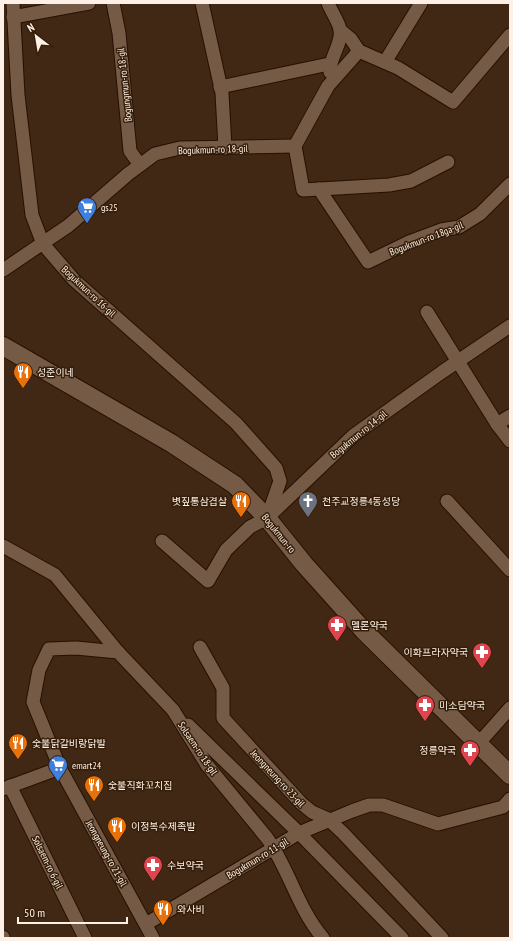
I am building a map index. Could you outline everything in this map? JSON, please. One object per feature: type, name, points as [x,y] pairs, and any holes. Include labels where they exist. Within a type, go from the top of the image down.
[{"type":"main road","name":"Bogukmun-ro","points":[[3,346],[200,461],[235,484],[267,518],[304,564],[364,631],[510,775]]},
{"type":"street","name":"Bogukmun-ro 16-gil","points":[[13,3],[18,95],[32,215],[43,244],[74,280],[236,423],[276,468],[280,481],[267,518]]},
{"type":"street","points":[[13,17],[89,3]]},
{"type":"street","name":"Bogungmun-ro 18-gil","points":[[113,3],[119,33],[130,151],[140,165]]},
{"type":"street","points":[[202,3],[220,87],[225,148]]},
{"type":"street","points":[[328,3],[340,30],[351,39],[359,51],[398,68],[453,102],[510,35]]},
{"type":"street","points":[[385,62],[421,3]]},
{"type":"street","points":[[330,84],[329,64],[337,47],[340,30]]},
{"type":"street","points":[[359,51],[330,84],[295,146],[303,190],[389,185],[411,181],[448,162]]},
{"type":"street","points":[[220,87],[329,64]]},
{"type":"street","name":"Bogukmun-ro 18-gil","points":[[3,270],[68,226],[155,154],[180,148],[295,146]]},
{"type":"street","name":"Bogukmun-ro 18ga-gil","points":[[319,189],[368,262],[409,242],[441,230],[459,227],[480,214],[510,184]]},
{"type":"street","points":[[427,312],[497,424],[510,441]]},
{"type":"street","name":"Bogukmun-ro 14-gil","points":[[162,542],[208,581],[226,550],[250,527],[267,518],[354,435],[510,326]]},
{"type":"street","points":[[497,424],[510,416]]},
{"type":"street","points":[[447,501],[510,570]]},
{"type":"street","name":"Solsaem-ro 18-gil","points":[[3,546],[55,575],[118,652],[173,710],[207,765],[274,848],[305,912],[323,938]]},
{"type":"street","name":"Jeongneung-ro 23-gil","points":[[200,647],[223,688],[223,718],[301,804],[312,812],[328,819],[442,938]]},
{"type":"street","points":[[60,768],[33,702],[39,670],[49,649],[76,648],[118,652]]},
{"type":"street","points":[[478,744],[510,708]]},
{"type":"street","name":"Bogukmun-ro 11-gil","points":[[146,924],[299,833],[173,710]]},
{"type":"street","name":"Solsaem-ro 6-gil","points":[[60,768],[7,787],[85,938]]},
{"type":"street","name":"Jeongneung-ro 21-gil","points":[[60,768],[153,938]]},
{"type":"street","points":[[402,938],[299,833],[328,819],[369,806],[383,805],[428,822],[446,824],[503,807],[510,799]]},
{"type":"street","points":[[143,938],[146,924]]},
{"type":"place","name":"gs25","points":[[87,224]]},
{"type":"place","name":"성준이네","points":[[23,389]]},
{"type":"place","name":"볏짚통삼겹살","points":[[241,518]]},
{"type":"place","name":"천주교정릉4동성당","points":[[308,518]]},
{"type":"place","name":"멜론약국","points":[[337,642]]},
{"type":"place","name":"이화프라자약국","points":[[482,669]]},
{"type":"place","name":"미소담약국","points":[[425,722]]},
{"type":"place","name":"숯불닭갈비랑닭발","points":[[18,760]]},
{"type":"place","name":"정릉약국","points":[[470,767]]},
{"type":"place","name":"emart24","points":[[58,782]]},
{"type":"place","name":"숯불직화꼬치집","points":[[94,802]]},
{"type":"place","name":"이정복수제족발","points":[[117,843]]},
{"type":"place","name":"수보약국","points":[[153,882]]},
{"type":"place","name":"와사비","points":[[163,926]]}]
